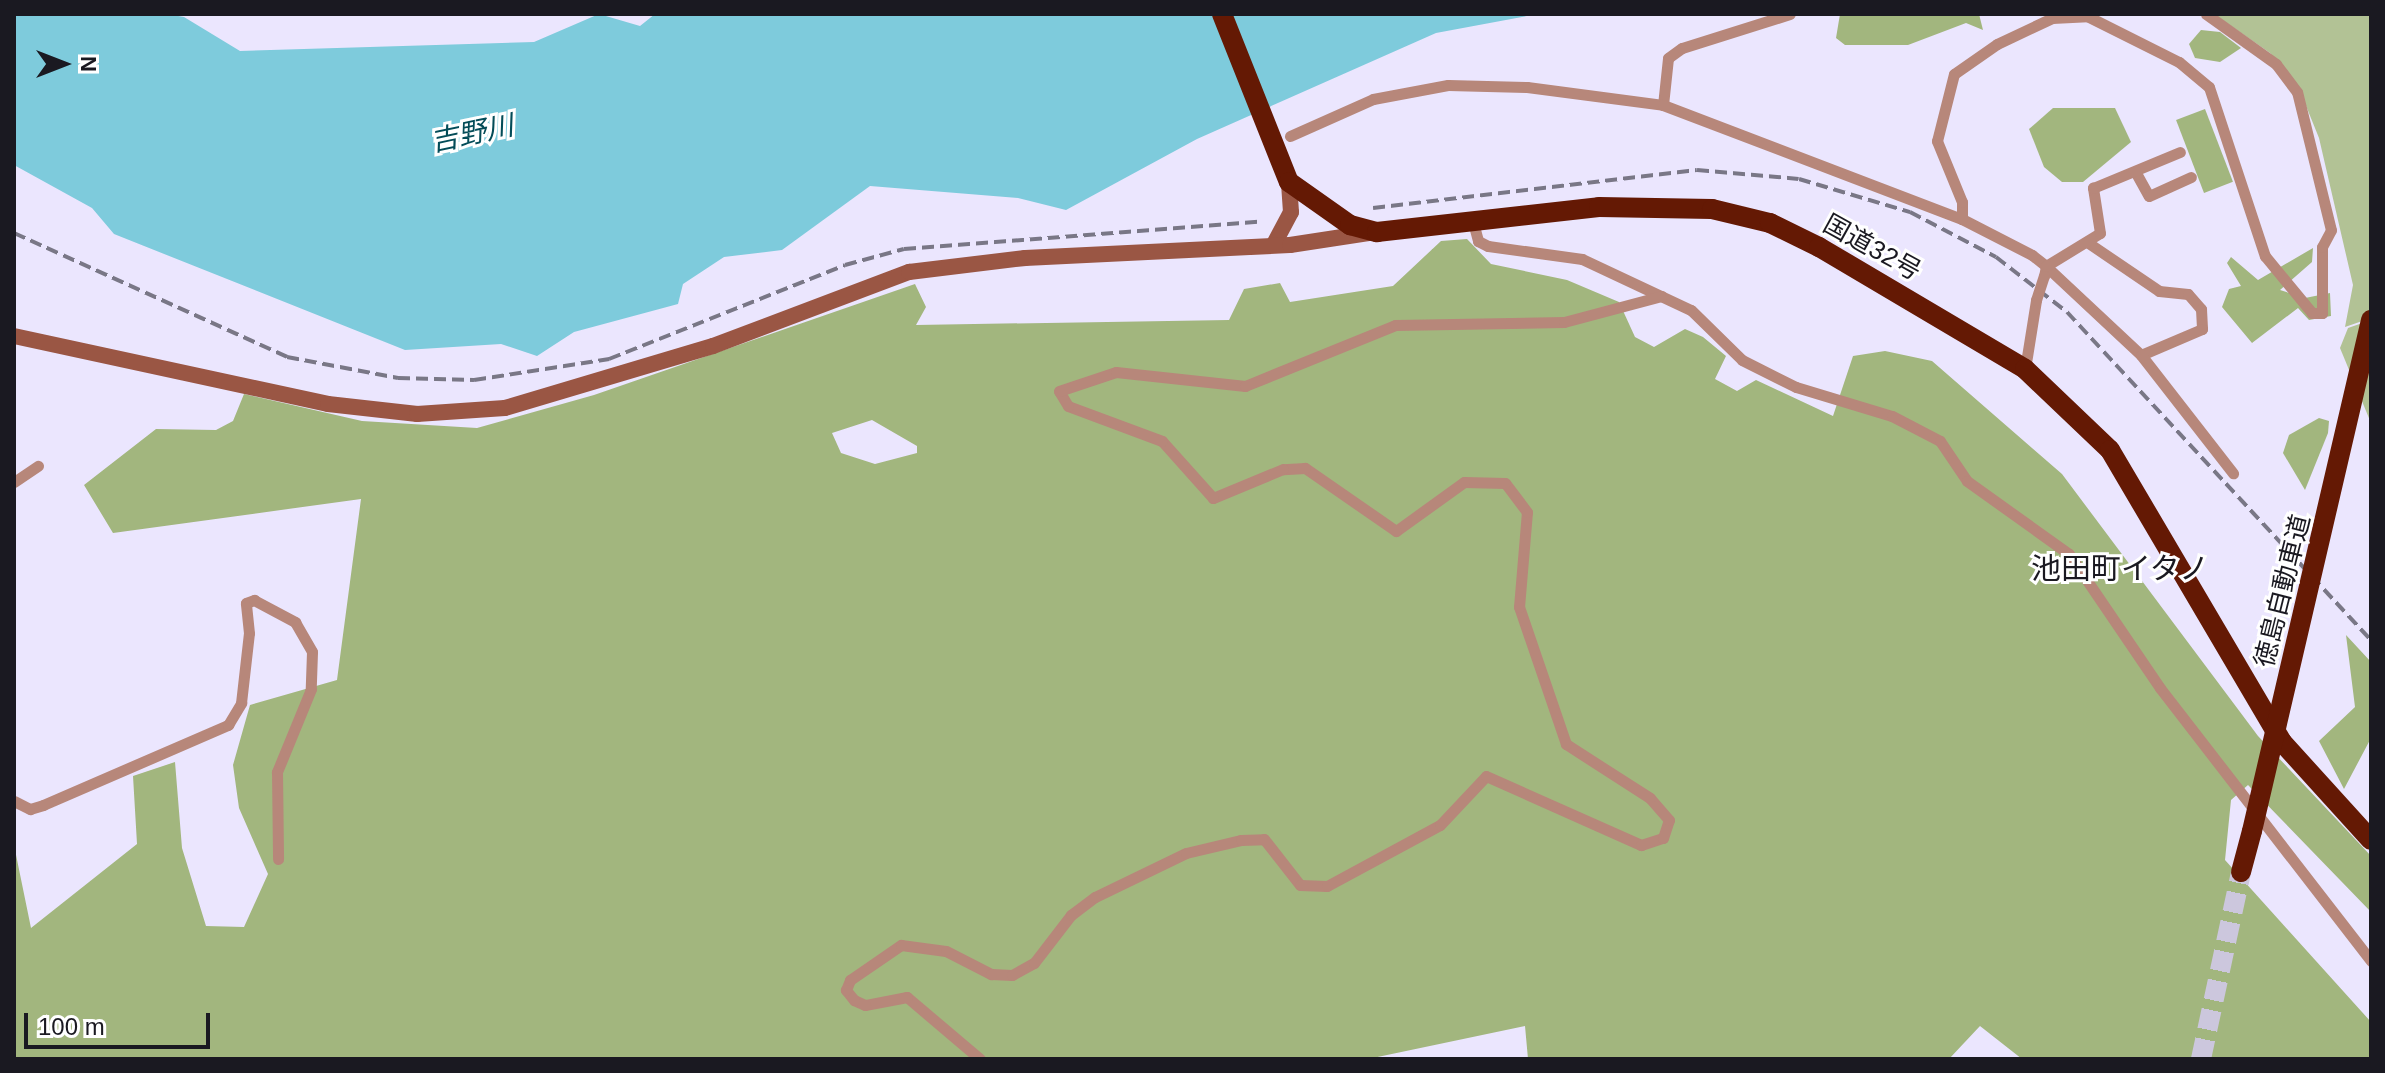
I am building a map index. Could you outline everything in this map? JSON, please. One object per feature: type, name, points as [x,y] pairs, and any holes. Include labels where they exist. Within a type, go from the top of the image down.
[{"type":"highway","points":[[1222,14],[1289,182],[1316,204],[1377,232]]},
{"type":"highway","name":"国道32号","points":[[1377,232],[1648,204],[1712,209],[1770,223],[2025,369],[2110,450],[2282,742],[2371,840]]},
{"type":"highway","name":"徳島自動車道","points":[[2241,872],[2371,320]]},
{"type":"street","points":[[1663,105],[1668,58],[1682,48],[1790,14]]},
{"type":"street","points":[[1962,219],[1962,202],[1937,141],[1954,74],[1997,44],[2052,18],[2087,16],[2179,62],[2209,87],[2265,256],[2312,313],[2322,313],[2322,247],[2331,230],[2297,92],[2269,57],[2206,14]]},
{"type":"street","points":[[1290,136],[1373,99],[1448,85],[1527,87],[1663,105],[1962,219],[2045,271],[2141,355],[2233,473]]},
{"type":"street","points":[[2025,369],[2036,300],[2045,271],[2100,233],[2093,188],[2136,173],[2180,152]]},
{"type":"street","points":[[2136,173],[2149,196],[2191,177]]},
{"type":"street","points":[[1274,244],[1291,207],[1289,182]]},
{"type":"street","points":[[1473,222],[1478,241],[1488,246],[1582,259],[1691,310],[1742,360],[1796,387],[1892,416],[1940,441],[1967,481],[2069,554],[2160,688],[2371,961]]},
{"type":"street","points":[[14,336],[328,404],[417,414],[490,409],[571,393],[909,272],[968,263],[1274,244],[1377,232]]},
{"type":"street","points":[[2087,242],[2159,291],[2188,294],[2201,309],[2202,329],[2141,355]]},
{"type":"street","points":[[980,1059],[907,997],[865,1005],[854,1000],[846,990],[850,980],[901,945],[946,951],[991,974],[1012,975],[1034,963],[1071,915],[1095,897],[1186,853],[1241,840],[1264,839],[1300,885],[1327,886],[1440,825],[1486,776],[1641,845],[1663,838],[1669,820],[1650,798],[1566,744],[1519,607],[1527,512],[1505,483],[1464,482],[1396,531],[1305,468],[1283,469],[1213,498],[1162,441],[1068,406],[1059,391],[1116,372],[1245,386],[1395,325],[1564,322],[1662,296]]},
{"type":"street","points":[[14,482],[38,466]]},
{"type":"street","points":[[14,801],[30,809],[43,805],[228,725],[241,703],[249,633],[246,603],[254,600],[295,622],[312,652],[311,689],[277,772],[278,859]]},
{"type":"green space","points":[[1840,14],[1979,14],[1983,30],[1966,23],[1908,45],[1845,45],[1836,38]]},
{"type":"green space","points":[[2214,14],[2371,14],[2371,318],[2345,327],[2353,285],[2319,138],[2298,86],[2270,53]]},
{"type":"green space","points":[[2201,30],[2220,32],[2241,48],[2220,62],[2195,58],[2189,44]]},
{"type":"green space","points":[[2053,108],[2115,108],[2131,142],[2083,182],[2062,182],[2044,167],[2029,129]]},
{"type":"green space","points":[[2205,109],[2233,182],[2204,193],[2176,120]]},
{"type":"green space","points":[[1467,239],[1491,264],[1567,280],[1619,302],[1635,337],[1654,347],[1685,329],[1703,337],[1726,356],[1715,379],[1737,391],[1756,380],[1833,416],[1853,356],[1885,351],[1932,361],[2062,474],[2258,736],[2371,856],[2371,912],[2248,785],[2231,800],[2225,860],[2371,1022],[2371,1059],[2022,1059],[1980,1026],[1949,1059],[1528,1059],[1525,1026],[1368,1059],[14,1059],[14,845],[31,928],[137,844],[133,776],[175,762],[182,848],[206,926],[244,927],[268,874],[239,808],[233,765],[250,705],[337,680],[361,499],[113,533],[84,485],[156,429],[216,430],[233,421],[244,394],[362,421],[477,428],[594,395],[915,284],[926,307],[916,325],[1229,320],[1244,289],[1280,283],[1290,302],[1393,286],[1441,241]],"holes":[[[872,420],[917,446],[917,453],[875,464],[841,453],[832,433]]]},
{"type":"green space","points":[[2313,248],[2312,262],[2280,290],[2305,298],[2330,293],[2331,316],[2309,320],[2298,308],[2252,343],[2222,307],[2229,289],[2241,286],[2227,263],[2231,257],[2258,280]]},
{"type":"green space","points":[[2371,320],[2371,423],[2340,348],[2348,328]]},
{"type":"green space","points":[[2319,418],[2329,421],[2328,433],[2305,490],[2283,453],[2289,435]]},
{"type":"green space","points":[[2346,635],[2371,662],[2371,738],[2344,789],[2319,741],[2355,707]]},
{"type":"water","name":"吉野川","points":[[14,14],[167,14],[184,17],[240,51],[534,42],[599,14],[640,26],[655,14],[1538,14],[1436,33],[1197,139],[1066,210],[1018,198],[870,186],[782,250],[724,257],[683,284],[678,304],[574,332],[537,356],[501,344],[405,350],[114,234],[92,208],[14,165]]},
{"type":"tunnel","points":[[2201,1059],[2241,872]]},
{"type":"railway","points":[[1373,208],[1697,170],[1799,179],[1910,212],[1996,257],[2067,312],[2371,640]]},
{"type":"railway","points":[[14,233],[287,357],[398,378],[474,380],[609,359],[845,265],[904,249],[1258,222]]},
{"type":"district","name":"池田町イタノ","points":[[2120,569]]}]
